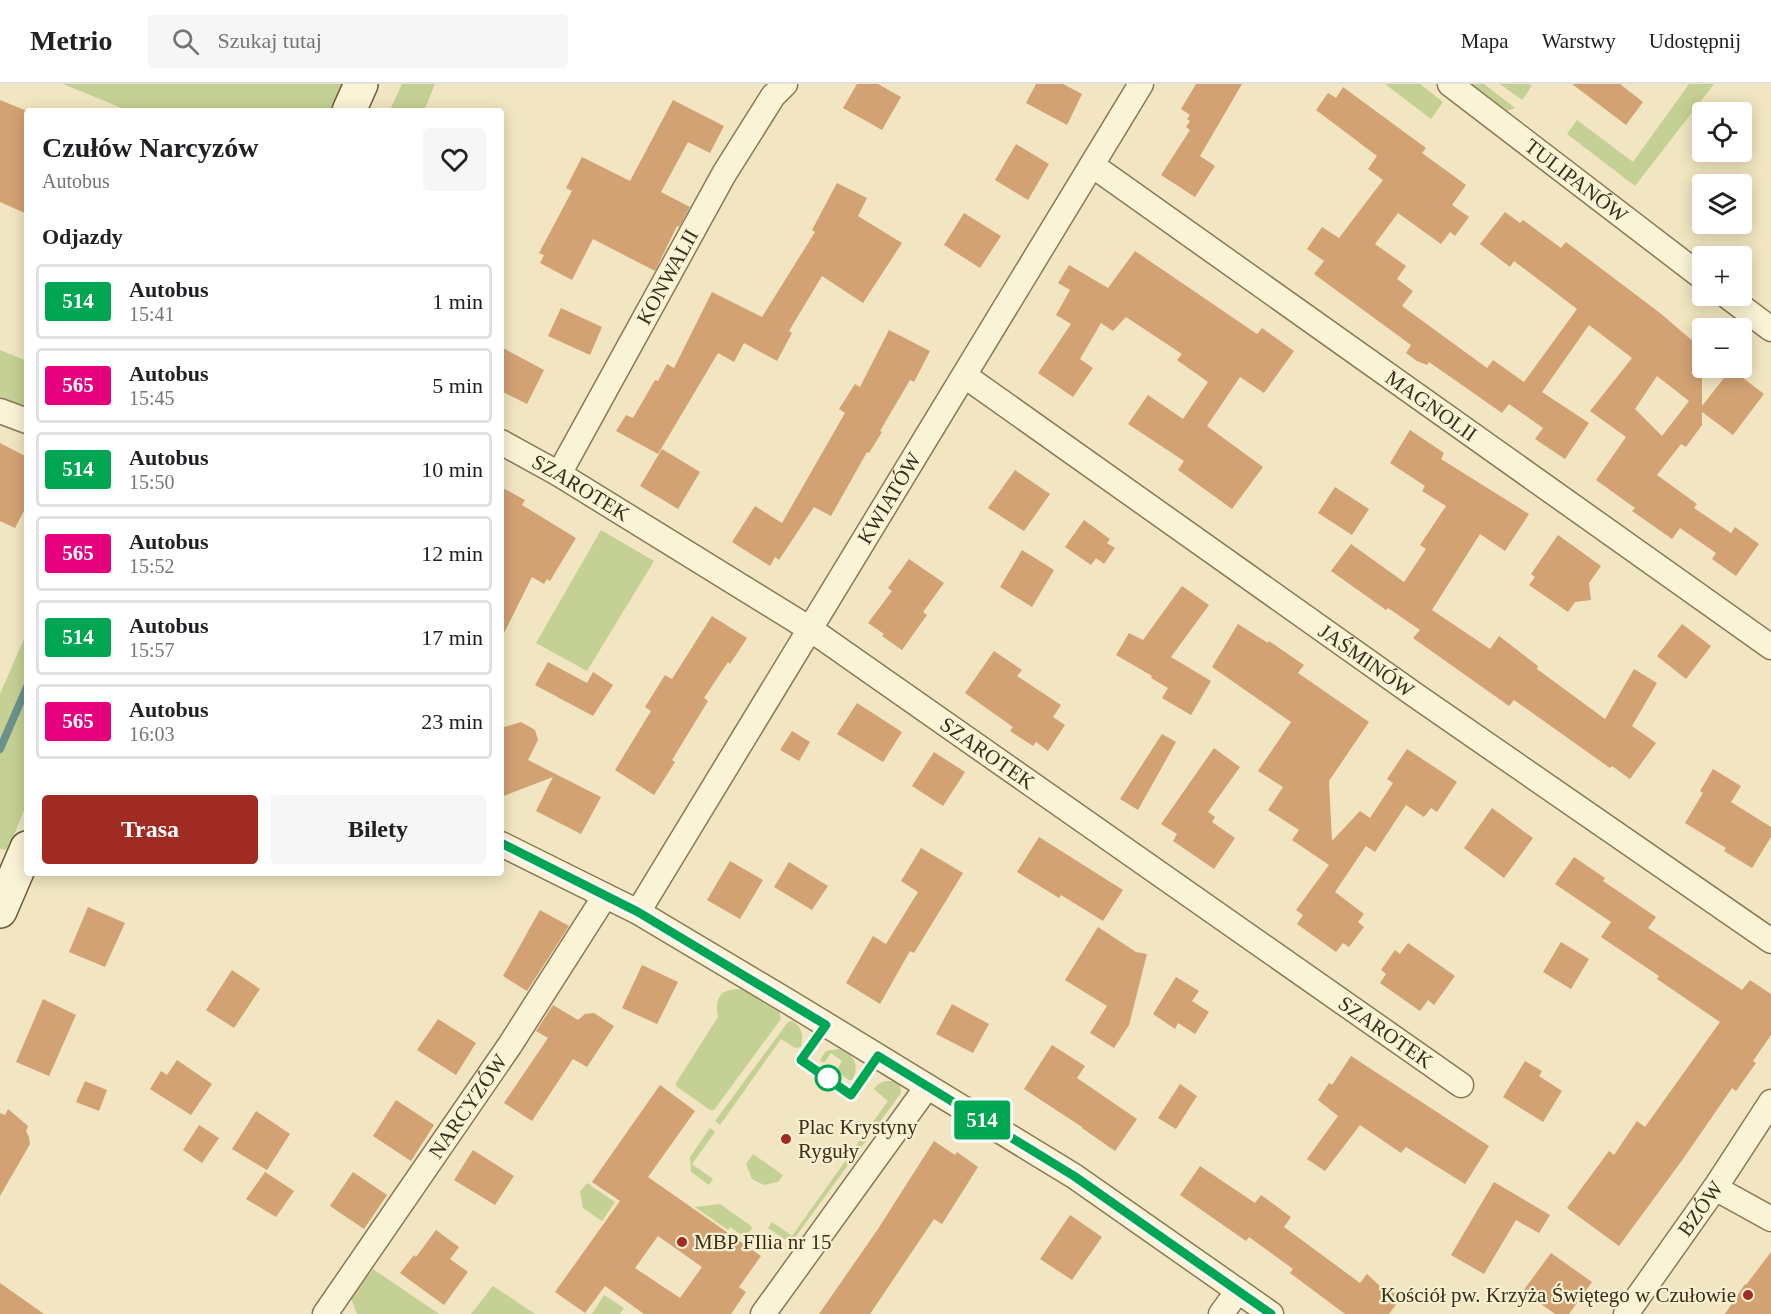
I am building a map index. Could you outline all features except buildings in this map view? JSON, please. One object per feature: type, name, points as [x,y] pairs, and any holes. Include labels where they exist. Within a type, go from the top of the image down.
[{"type":"main road","points":[[350,108],[361,84]]},
{"type":"main road","points":[[0,911],[24,855]]},
{"type":"street","name":"KONWALII","points":[[559,474],[724,174],[773,96],[785,84]]},
{"type":"street","name":"KWIATÓW","points":[[638,912],[1141,84]]},
{"type":"street","name":"TULIPANÓW","points":[[1450,84],[1692,269]]},
{"type":"street","name":"MAGNOLII","points":[[1092,165],[1771,647]]},
{"type":"street","points":[[1741,306],[1771,328]]},
{"type":"street","name":"JAŚMINÓW","points":[[965,376],[1405,688],[1771,941]]},
{"type":"street","points":[[0,411],[24,420]]},
{"type":"street","name":"SZAROTEK","points":[[504,444],[559,474],[810,629],[1461,1085]]},
{"type":"street","points":[[504,845],[638,912],[1074,1176],[1271,1314]]},
{"type":"street","name":"NARCYZÓW","points":[[325,1314],[510,1045],[605,896]]},
{"type":"street","points":[[763,1314],[927,1087]]},
{"type":"street","name":"BZÓW","points":[[1626,1314],[1715,1188],[1771,1102]]},
{"type":"street","points":[[1715,1188],[1771,1219]]},
{"type":"street","points":[[1221,1314],[1238,1291]]},
{"type":"green space","points":[[63,84],[344,84],[333,108],[122,108]]},
{"type":"green space","points":[[402,84],[435,84],[425,108],[391,108]]},
{"type":"green space","points":[[1385,84],[1420,84],[1443,102],[1431,119]]},
{"type":"green space","points":[[1471,84],[1484,84],[1515,108],[1507,111]]},
{"type":"green space","points":[[1500,84],[1529,84],[1532,86],[1522,100]]},
{"type":"green space","points":[[1689,84],[1714,84],[1700,102],[1692,102],[1692,112],[1635,186],[1567,134],[1577,120],[1633,162]]},
{"type":"green space","points":[[0,350],[24,360],[24,406],[0,397]]},
{"type":"green space","points":[[601,530],[654,561],[587,671],[536,643]]},
{"type":"green space","points":[[24,639],[24,810],[8,850],[0,849],[0,694]]},
{"type":"green space","points":[[742,989],[779,1011],[781,1019],[714,1110],[710,1110],[676,1086],[676,1083],[718,1017],[718,999],[724,992]]},
{"type":"green space","points":[[793,1021],[801,1032],[801,1047],[795,1048],[781,1039],[720,1125],[715,1121],[788,1022]]},
{"type":"green space","points":[[839,1049],[852,1057],[856,1065],[852,1080],[836,1071],[842,1061],[831,1053],[824,1063],[820,1060],[826,1051]]},
{"type":"green space","points":[[885,1081],[900,1084],[901,1093],[793,1240],[789,1242],[768,1228],[772,1222],[792,1236],[888,1101],[874,1089]]},
{"type":"green space","points":[[710,1128],[715,1132],[692,1164],[713,1179],[709,1185],[691,1172],[690,1157]]},
{"type":"green space","points":[[753,1154],[783,1175],[778,1182],[764,1185],[752,1179],[746,1164]]},
{"type":"green space","points":[[587,1183],[615,1202],[602,1221],[583,1208],[580,1192]]},
{"type":"green space","points":[[720,1204],[751,1226],[746,1238],[730,1227],[728,1230],[695,1207]]},
{"type":"green space","points":[[373,1269],[439,1314],[357,1314],[351,1298]]},
{"type":"green space","points":[[493,1286],[535,1314],[471,1314]]},
{"type":"green space","points":[[604,1295],[624,1308],[620,1314],[592,1314]]},
{"type":"waterway","points":[[0,749],[24,694]]},
{"type":"bus line","name":"514","points":[[504,845],[638,912],[826,1025],[801,1060],[851,1095],[878,1056],[1074,1176],[1271,1314]]},
{"type":"place","name":"Plac Krystyny Ryguły","points":[[786,1139]]},
{"type":"place","name":"MBP FIlia nr 15","points":[[682,1242]]},
{"type":"place","name":"Kościół pw. Krzyża Świętego w Czułowie","points":[[1748,1295]]}]
